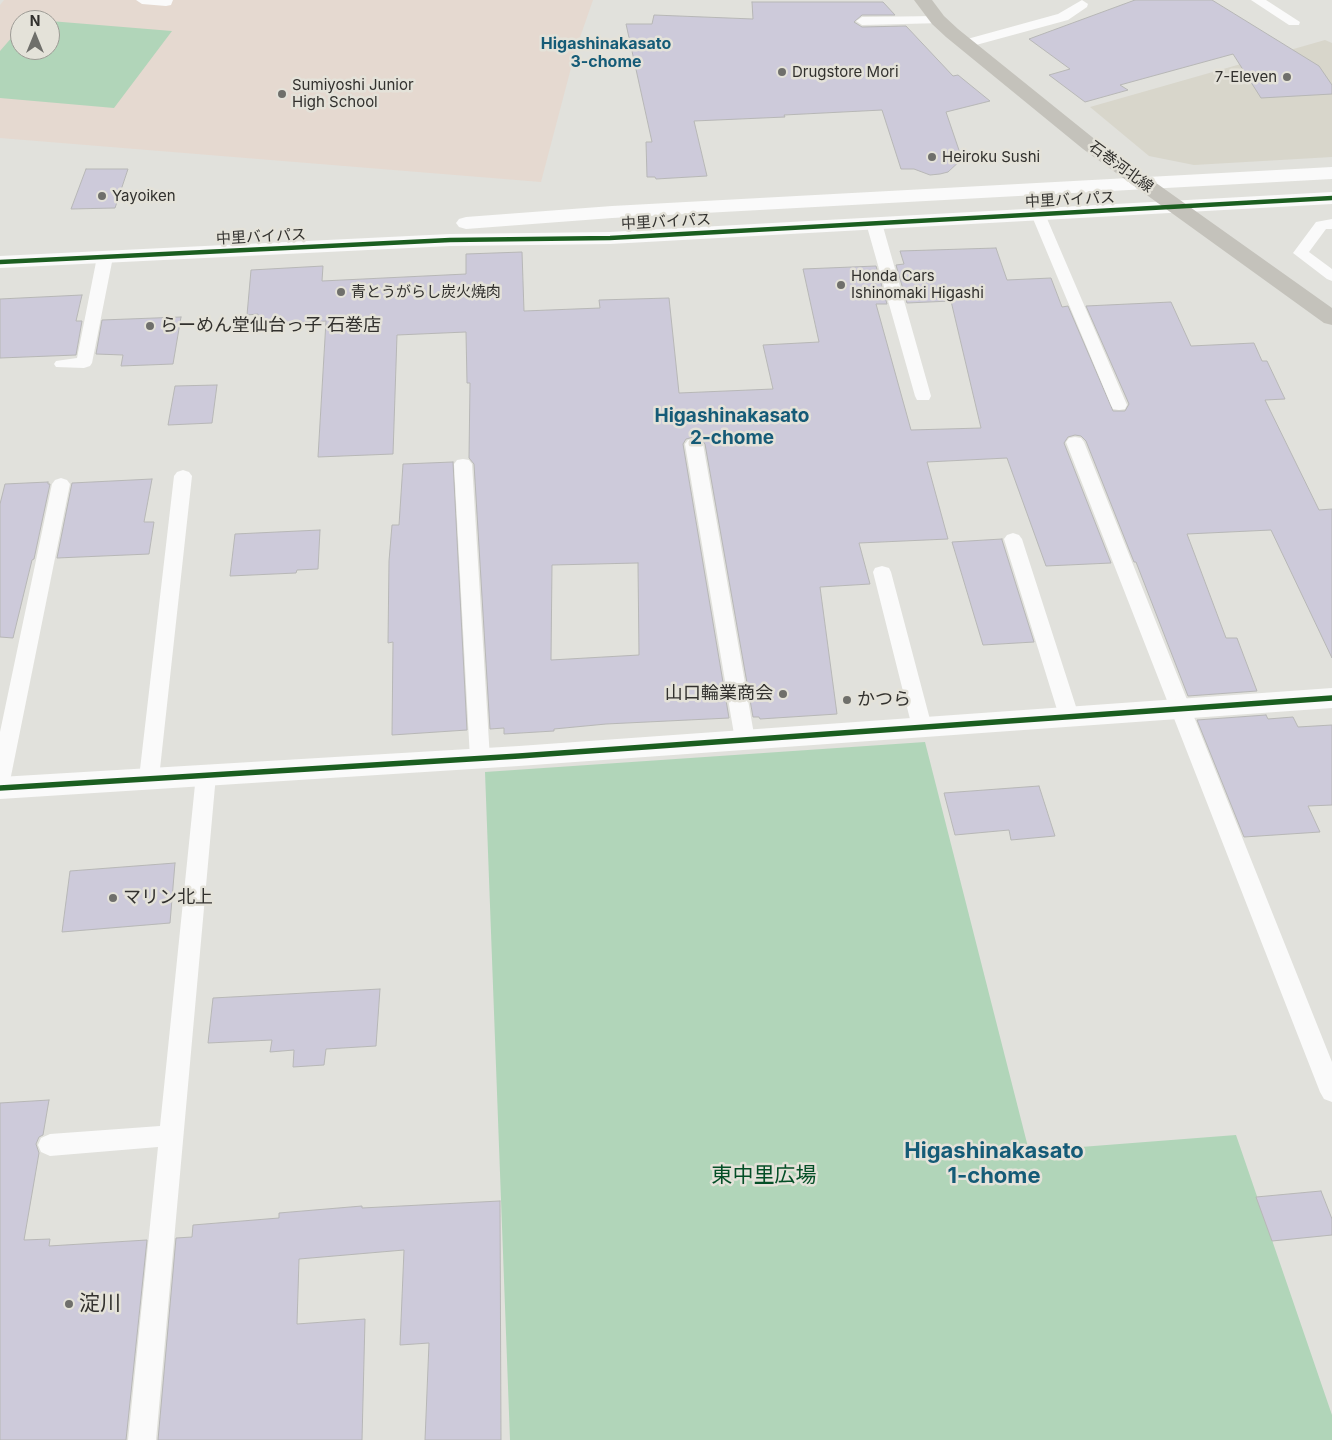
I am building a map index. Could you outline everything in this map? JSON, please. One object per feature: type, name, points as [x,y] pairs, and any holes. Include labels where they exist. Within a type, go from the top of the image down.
[{"type":"main road","name":"石巻河北線","points":[[923,0],[938,20],[964,44],[1075,133],[1332,318]]},
{"type":"street","name":"中里バイパス","points":[[365,244],[444,225],[612,212],[1332,173]]},
{"type":"street","name":"中里バイパス","points":[[0,262],[450,240],[610,238],[1332,198]]},
{"type":"street","points":[[0,788],[480,758],[1332,698]]},
{"type":"lane","points":[[142,0],[166,2],[167,0]]},
{"type":"lane","points":[[1257,0],[1294,22]]},
{"type":"lane","points":[[964,44],[1063,17],[1082,4]]},
{"type":"lane","points":[[862,21],[938,20]]},
{"type":"lane","points":[[1038,214],[1119,405]]},
{"type":"lane","points":[[874,224],[922,396]]},
{"type":"lane","points":[[1332,224],[1321,225],[1301,254],[1332,276]]},
{"type":"lane","points":[[62,364],[84,363],[105,257]]},
{"type":"lane","points":[[1075,442],[1332,1092]]},
{"type":"lane","points":[[694,444],[745,740]]},
{"type":"lane","points":[[463,464],[480,758]]},
{"type":"lane","points":[[149,778],[183,476]]},
{"type":"lane","points":[[0,781],[61,484]]},
{"type":"lane","points":[[1013,539],[1069,716]]},
{"type":"lane","points":[[882,572],[922,727]]},
{"type":"lane","points":[[142,1440],[206,775]]},
{"type":"lane","points":[[50,1145],[171,1136]]},
{"type":"shaded area","name":"Sumiyoshi Junior High School","points":[[4,0],[593,0],[576,49],[541,182],[0,138],[0,5]]},
{"type":"shaded area","points":[[1325,40],[1332,43],[1332,157],[1194,165],[1149,156],[1090,107]]},
{"type":"green space","points":[[60,22],[172,31],[114,108],[0,98],[0,51],[10,40],[10,60],[60,60]]},
{"type":"green space","name":"東中里広場","points":[[925,742],[1029,1151],[1236,1135],[1332,1415],[1332,1440],[510,1440],[485,772]]},
{"type":"building","points":[[1135,0],[1212,0],[1319,66],[1332,85],[1332,94],[1261,98],[1233,54],[1120,85],[1128,90],[1085,102],[1049,75],[1070,69],[1029,39]]},
{"type":"building","points":[[752,2],[883,2],[895,15],[862,15],[854,22],[862,27],[906,26],[953,76],[958,75],[990,101],[946,112],[962,159],[948,172],[940,174],[930,175],[914,169],[901,169],[882,110],[784,115],[785,117],[694,121],[707,176],[656,179],[655,177],[647,177],[646,142],[652,142],[626,24],[652,24],[654,15],[753,19]]},
{"type":"building","points":[[86,169],[128,169],[115,208],[71,209]]},
{"type":"building","points":[[996,248],[1007,280],[1051,278],[1062,307],[1068,306],[1113,411],[1125,411],[1129,404],[1086,306],[1171,302],[1191,346],[1254,343],[1262,361],[1267,361],[1285,399],[1265,400],[1319,510],[1332,509],[1332,658],[1271,530],[1187,534],[1226,638],[1237,638],[1257,691],[1188,696],[1086,441],[1081,436],[1075,435],[1068,437],[1064,443],[1111,563],[1046,566],[1007,458],[927,462],[948,539],[859,543],[870,584],[820,587],[837,714],[760,719],[759,717],[753,717],[705,444],[700,438],[694,437],[686,439],[683,444],[729,718],[606,724],[554,729],[554,731],[504,734],[504,728],[490,729],[474,464],[469,458],[470,383],[467,383],[466,332],[397,335],[393,454],[318,457],[326,321],[256,325],[258,314],[247,315],[251,270],[323,266],[322,281],[466,274],[466,254],[522,252],[524,311],[600,308],[599,300],[669,298],[679,393],[773,389],[763,345],[819,342],[803,269],[876,266],[887,304],[876,304],[911,430],[981,428],[951,301],[907,303],[896,265],[904,264],[900,251]],"holes":[[[638,563],[639,655],[551,660],[552,565]]]},
{"type":"building","points":[[82,295],[76,321],[82,321],[76,355],[0,358],[0,299]]},
{"type":"building","points":[[181,317],[173,364],[121,366],[123,355],[96,354],[102,320]]},
{"type":"building","points":[[217,385],[212,423],[168,425],[175,386]]},
{"type":"building","points":[[453,462],[467,730],[392,735],[393,642],[388,643],[389,561],[392,525],[399,525],[403,464]]},
{"type":"building","points":[[152,479],[144,522],[154,522],[149,554],[57,558],[72,483]]},
{"type":"building","points":[[48,482],[50,484],[34,559],[32,560],[13,638],[0,637],[0,504],[5,484]]},
{"type":"building","points":[[320,530],[318,569],[297,570],[296,573],[230,576],[235,534]]},
{"type":"building","points":[[1002,539],[1034,642],[983,645],[952,542]]},
{"type":"building","points":[[1266,715],[1268,719],[1293,717],[1298,727],[1332,725],[1332,805],[1308,806],[1320,832],[1244,837],[1197,720]]},
{"type":"building","points":[[1039,786],[1055,836],[1011,840],[1009,830],[955,835],[944,793]]},
{"type":"building","points":[[175,863],[170,923],[62,932],[70,871]]},
{"type":"building","points":[[380,989],[376,1046],[326,1049],[324,1065],[293,1067],[294,1050],[270,1052],[272,1040],[208,1043],[213,998]]},
{"type":"building","points":[[49,1100],[43,1135],[39,1137],[36,1144],[39,1153],[24,1240],[50,1239],[49,1246],[147,1240],[126,1440],[0,1440],[0,1103]]},
{"type":"building","points":[[1321,1191],[1332,1219],[1332,1235],[1272,1241],[1256,1197]]},
{"type":"building","points":[[500,1201],[501,1440],[425,1440],[429,1343],[400,1345],[404,1250],[299,1259],[297,1324],[365,1319],[362,1440],[158,1440],[176,1238],[192,1237],[193,1225],[279,1218],[279,1213],[362,1206],[362,1208]]},
{"type":"cycle path","points":[[0,262],[450,240],[610,238],[1332,198]]},
{"type":"cycle path","points":[[0,788],[519,756],[1332,698]]},
{"type":"place","name":"Drugstore Mori","points":[[782,72]]},
{"type":"place","name":"7-Eleven","points":[[1287,77]]},
{"type":"place","name":"Sumiyoshi Junior High School","points":[[282,94]]},
{"type":"place","name":"Heiroku Sushi","points":[[932,157]]},
{"type":"place","name":"Yayoiken","points":[[102,196]]},
{"type":"place","name":"Honda Cars Ishinomaki Higashi","points":[[841,285]]},
{"type":"place","name":"青とうがらし炭火焼肉","points":[[341,292]]},
{"type":"place","name":"らーめん堂仙台っ子 石巻店","points":[[150,326]]},
{"type":"place","name":"山口輪業商会","points":[[783,694]]},
{"type":"place","name":"かつら","points":[[847,700]]},
{"type":"place","name":"マリン北上","points":[[113,898]]},
{"type":"place","name":"淀川","points":[[69,1304]]},
{"type":"district","name":"Higashinakasato 3-chome","points":[[606,53]]},
{"type":"district","name":"Higashinakasato 2-chome","points":[[732,427]]},
{"type":"district","name":"Higashinakasato 1-chome","points":[[994,1164]]}]
